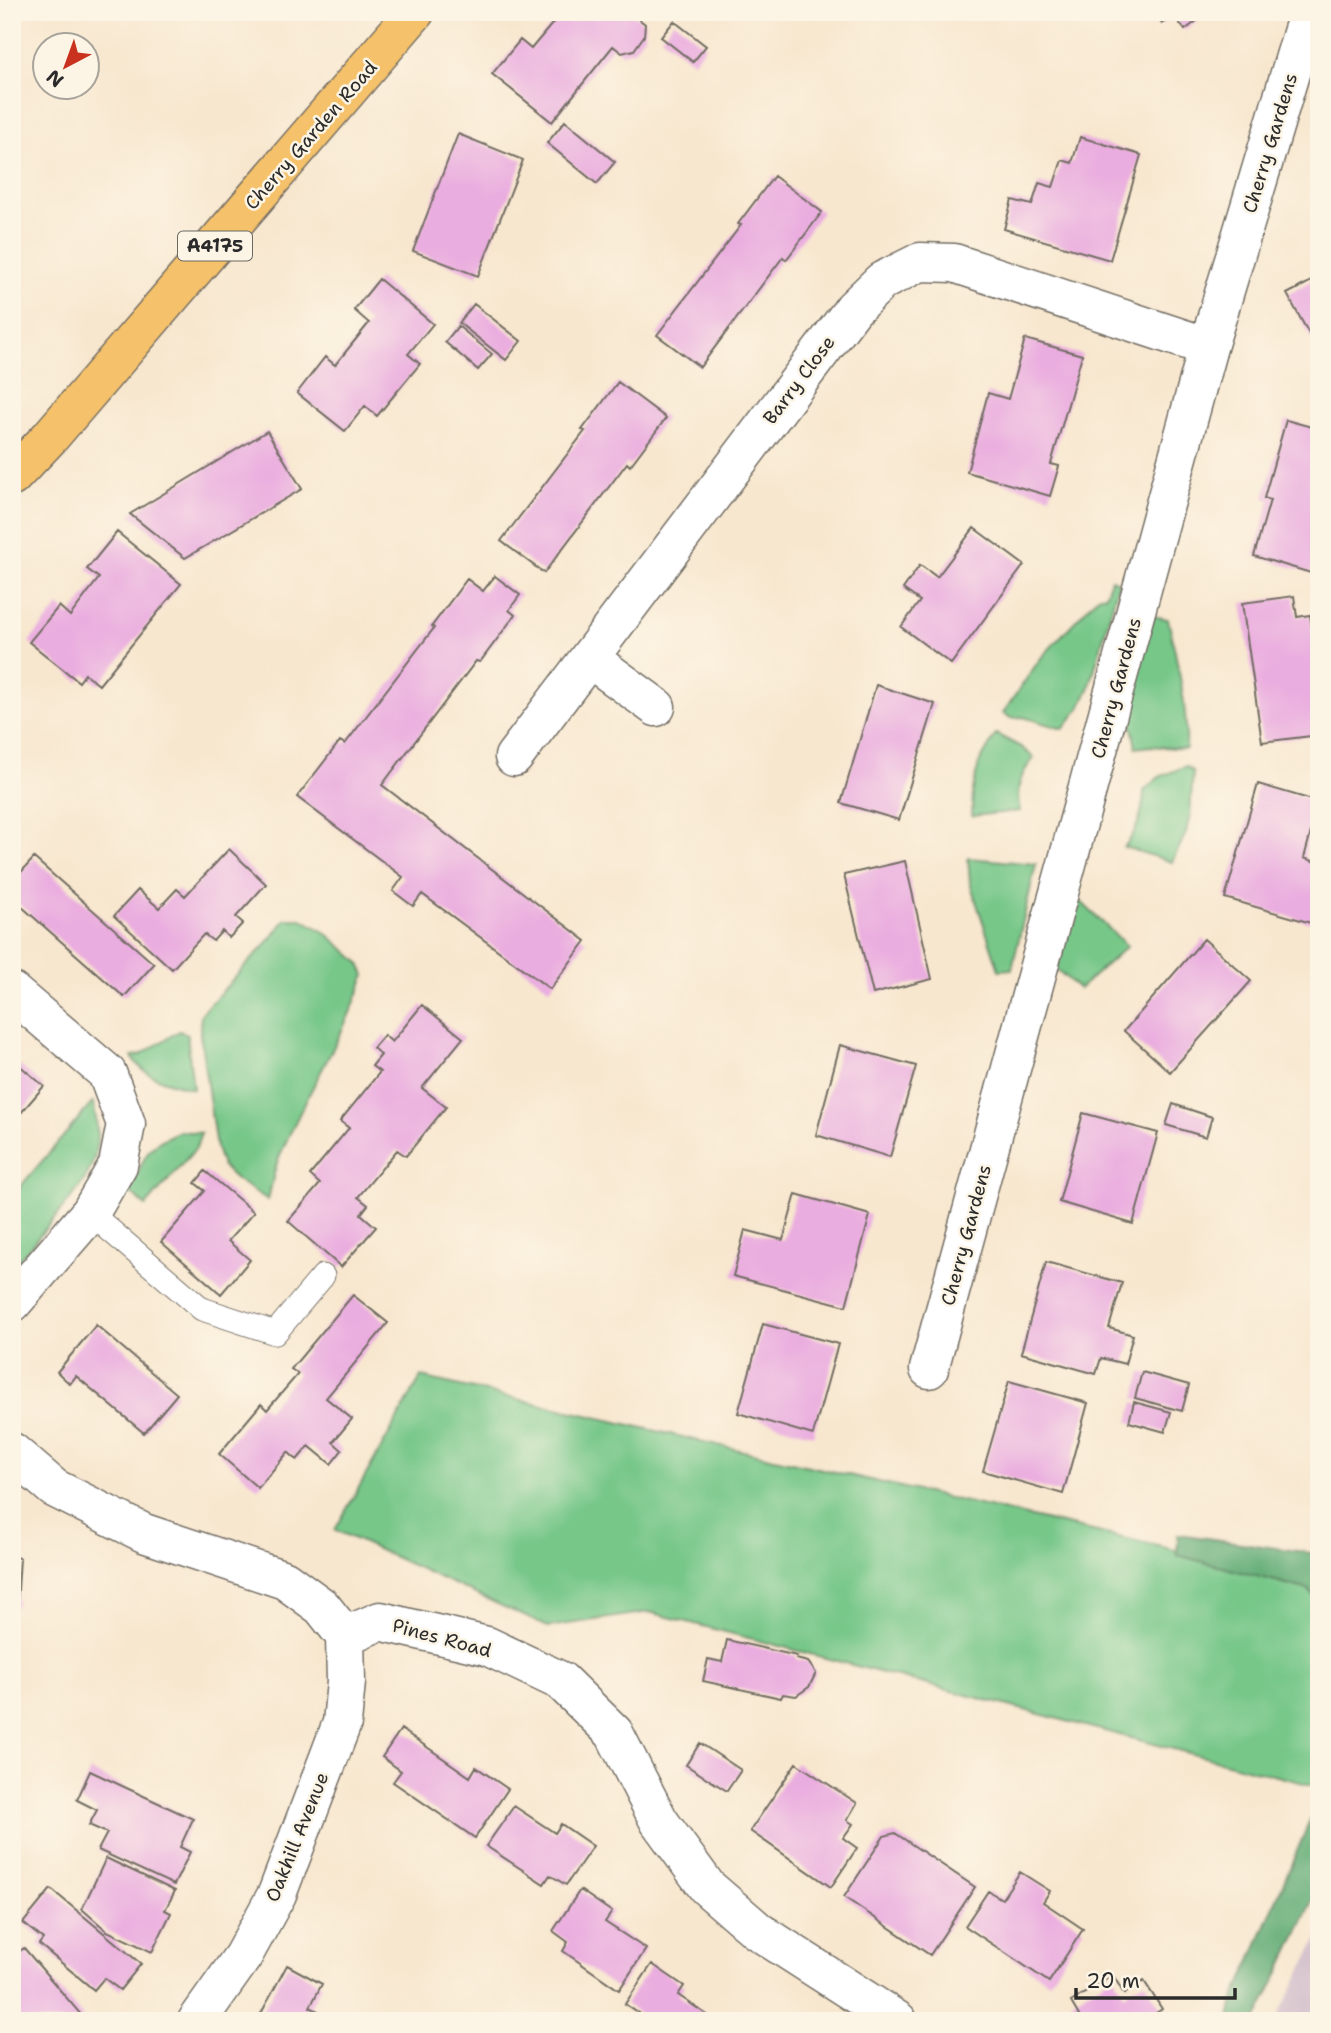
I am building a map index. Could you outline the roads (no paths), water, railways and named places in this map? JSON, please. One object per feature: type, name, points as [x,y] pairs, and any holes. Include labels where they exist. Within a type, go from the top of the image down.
[{"type":"main road","name":"Cherry Garden Road","points":[[12,477],[50,437],[415,12]]},
{"type":"street","name":"Cherry Gardens","points":[[929,1369],[1209,347],[1303,30],[1315,12]]},
{"type":"street","name":"Barry Close","points":[[514,757],[854,308],[882,281],[920,262],[954,263],[1209,347]]},
{"type":"street","points":[[589,658],[656,707]]},
{"type":"street","points":[[12,992],[107,1073],[126,1124],[118,1165],[90,1213],[12,1303]]},
{"type":"street","points":[[12,1452],[54,1488],[144,1533],[285,1580],[322,1607],[345,1636]]},
{"type":"street","name":"Pines Road","points":[[345,1636],[380,1622],[487,1646],[561,1681],[614,1733],[659,1821],[707,1887],[758,1931],[898,2021]]},
{"type":"street","name":"Oakhill Avenue","points":[[197,2021],[243,1956],[277,1894],[342,1723],[346,1682],[345,1636]]},
{"type":"lane","points":[[90,1213],[202,1309],[275,1334],[323,1276]]}]
